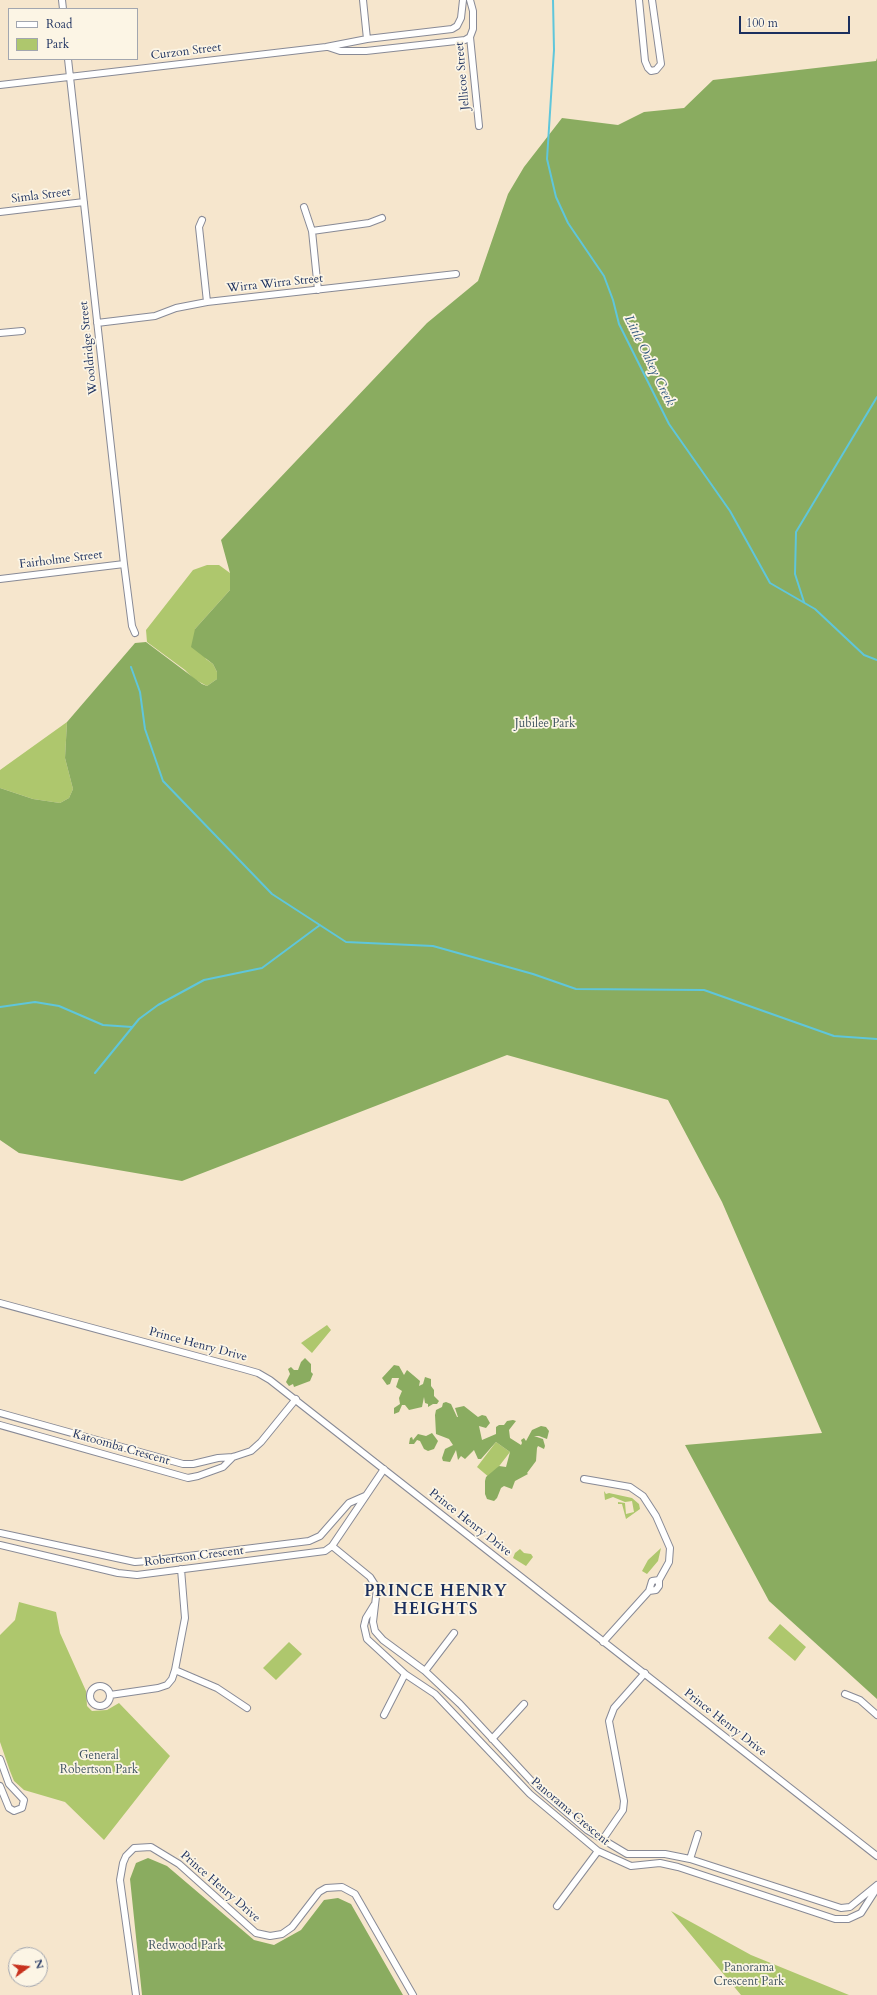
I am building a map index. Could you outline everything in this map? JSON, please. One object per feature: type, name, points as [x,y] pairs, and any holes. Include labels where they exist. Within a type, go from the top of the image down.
[{"type":"street","points":[[363,0],[367,39]]},
{"type":"street","name":"Curzon Street","points":[[0,85],[326,47],[367,39],[452,28],[457,26],[461,18],[463,0]]},
{"type":"street","name":"Jellicoe Street","points":[[470,0],[473,11],[473,29],[470,37],[479,126]]},
{"type":"street","points":[[639,0],[645,61],[651,71],[656,70],[661,64],[652,0]]},
{"type":"street","name":"Curzon Street","points":[[326,47],[340,51],[366,51],[465,40],[470,37]]},
{"type":"street","name":"Wooldridge Street","points":[[68,60],[124,564],[132,626],[135,633]]},
{"type":"street","name":"Simla Street","points":[[0,212],[84,202]]},
{"type":"street","points":[[304,207],[312,231],[318,290]]},
{"type":"street","points":[[312,231],[369,223],[382,218]]},
{"type":"street","points":[[202,220],[199,227],[206,302]]},
{"type":"street","name":"Wirra Wirra Street","points":[[97,323],[155,316],[176,308],[206,302],[456,274]]},
{"type":"street","points":[[0,333],[22,331]]},
{"type":"street","name":"Fairholme Street","points":[[0,579],[124,564]]},
{"type":"street","name":"Prince Henry Drive","points":[[0,1303],[252,1371],[270,1380],[877,1856]]},
{"type":"street","name":"Katoomba Crescent","points":[[0,1413],[184,1464],[193,1464],[218,1458],[233,1457],[251,1450],[261,1442],[296,1399]]},
{"type":"street","name":"Katoomba Crescent","points":[[0,1425],[188,1478],[223,1467],[233,1457]]},
{"type":"street","name":"Robertson Crescent","points":[[0,1545],[118,1573],[137,1575],[325,1551],[332,1546],[384,1469]]},
{"type":"street","points":[[584,1479],[630,1487],[643,1496],[656,1516],[670,1548],[670,1562],[659,1580],[652,1581],[649,1591],[603,1642]]},
{"type":"street","name":"Robertson Crescent","points":[[0,1533],[135,1562],[148,1561],[309,1541],[320,1536],[349,1503],[365,1496]]},
{"type":"street","name":"Panorama Crescent","points":[[332,1546],[370,1576],[377,1588],[374,1605],[375,1631],[383,1640],[425,1671],[460,1704],[538,1788],[587,1830],[627,1854],[665,1854],[690,1859],[841,1908],[850,1907],[877,1886]]},
{"type":"street","points":[[110,1695],[158,1688],[167,1685],[172,1679],[185,1618],[181,1569]]},
{"type":"street","name":"Panorama Crescent","points":[[374,1605],[366,1618],[364,1626],[364,1633],[367,1639],[405,1674],[435,1694],[530,1794],[598,1851],[631,1866],[660,1863],[678,1867],[836,1919],[848,1919],[861,1913],[877,1886]]},
{"type":"street","points":[[425,1671],[454,1633]]},
{"type":"street","points":[[175,1670],[217,1688],[247,1708]]},
{"type":"street","points":[[603,1839],[623,1810],[624,1801],[609,1721],[614,1708],[645,1673]]},
{"type":"street","points":[[384,1715],[405,1674]]},
{"type":"street","points":[[845,1694],[860,1700],[877,1715]]},
{"type":"street","points":[[492,1739],[524,1704]]},
{"type":"street","points":[[0,1759],[9,1784],[24,1800],[22,1808],[14,1811],[9,1808],[0,1786]]},
{"type":"street","points":[[690,1859],[698,1834]]},
{"type":"street","name":"Prince Henry Drive","points":[[136,1995],[120,1880],[123,1863],[126,1856],[134,1848],[151,1847],[184,1868],[256,1933],[270,1936],[282,1934],[292,1928],[319,1892],[326,1888],[342,1887],[355,1894],[413,1995]]},
{"type":"street","points":[[557,1906],[598,1851]]},
{"type":"green space","name":"Jubilee Park","points":[[877,58],[877,1699],[769,1601],[685,1445],[822,1433],[722,1202],[668,1100],[507,1055],[182,1181],[19,1153],[0,1140],[0,788],[33,799],[60,803],[69,798],[73,789],[65,758],[67,722],[135,643],[146,642],[202,684],[207,686],[217,679],[217,672],[213,664],[191,647],[195,629],[230,590],[230,573],[221,540],[427,323],[478,281],[508,194],[524,167],[562,118],[618,125],[644,112],[684,108],[713,80],[876,61]]},
{"type":"green space","points":[[207,565],[219,565],[230,573],[230,590],[195,629],[206,659],[213,664],[217,672],[217,679],[207,686],[194,679],[185,670],[147,642],[146,630],[193,570]]},
{"type":"green space","points":[[67,722],[65,758],[73,789],[69,798],[60,803],[33,799],[0,788],[0,770]]},
{"type":"green space","points":[[327,1325],[331,1330],[312,1353],[301,1343]]},
{"type":"green space","points":[[305,1358],[311,1364],[311,1372],[313,1374],[310,1381],[294,1387],[293,1384],[289,1386],[286,1382],[290,1374],[288,1369],[291,1367],[294,1370],[298,1370],[301,1362]]},
{"type":"green space","points":[[394,1365],[399,1366],[404,1375],[407,1370],[413,1375],[420,1381],[419,1386],[423,1384],[425,1377],[431,1379],[431,1386],[434,1390],[434,1396],[439,1401],[437,1404],[433,1404],[428,1407],[428,1404],[425,1403],[424,1397],[422,1407],[409,1410],[405,1405],[402,1405],[399,1412],[394,1414],[394,1408],[400,1404],[399,1398],[402,1391],[396,1387],[399,1378],[392,1378],[390,1384],[387,1385],[382,1378]]},
{"type":"green space","points":[[446,1402],[451,1404],[457,1417],[455,1408],[464,1406],[478,1417],[482,1415],[486,1416],[490,1423],[486,1428],[479,1426],[482,1440],[496,1434],[496,1427],[499,1425],[504,1425],[507,1421],[513,1420],[516,1421],[509,1430],[510,1438],[521,1445],[521,1440],[524,1438],[526,1441],[532,1430],[541,1426],[546,1427],[549,1431],[547,1439],[534,1436],[543,1439],[545,1446],[544,1449],[538,1446],[536,1461],[527,1473],[528,1474],[515,1481],[512,1489],[504,1486],[501,1488],[497,1498],[494,1501],[487,1499],[485,1494],[486,1477],[499,1466],[506,1467],[510,1452],[496,1442],[481,1459],[478,1459],[474,1450],[465,1459],[461,1456],[458,1460],[456,1450],[450,1462],[443,1461],[442,1458],[445,1449],[453,1445],[449,1439],[436,1434],[435,1415],[436,1410],[442,1407],[443,1403]]},
{"type":"green space","points":[[432,1433],[438,1441],[434,1449],[428,1451],[424,1449],[420,1441],[417,1440],[414,1444],[409,1444],[410,1438],[412,1437],[413,1440],[418,1434],[426,1436]]},
{"type":"green space","points":[[496,1442],[510,1452],[490,1478],[477,1467]]},
{"type":"green space","points":[[604,1491],[606,1494],[609,1493],[632,1498],[639,1504],[640,1509],[626,1519],[622,1504],[618,1504],[618,1502],[625,1503],[626,1514],[634,1512],[632,1501],[625,1502],[613,1497],[605,1500]]},
{"type":"green space","points":[[661,1548],[658,1561],[647,1574],[642,1571],[648,1560]]},
{"type":"green space","points":[[520,1549],[524,1553],[531,1554],[533,1557],[526,1566],[513,1558],[515,1553]]},
{"type":"green space","name":"General Robertson Park","points":[[19,1602],[56,1612],[60,1633],[86,1691],[87,1706],[92,1711],[107,1710],[119,1703],[170,1756],[104,1840],[65,1802],[24,1790],[14,1781],[10,1771],[0,1742],[0,1635],[15,1620]]},
{"type":"green space","points":[[780,1624],[806,1647],[795,1661],[768,1638]]},
{"type":"green space","points":[[289,1642],[302,1654],[276,1680],[263,1668]]},
{"type":"green space","name":"Redwood Park","points":[[148,1858],[167,1866],[254,1940],[274,1945],[301,1930],[324,1900],[338,1898],[351,1904],[403,1995],[142,1995],[130,1879],[136,1863]]},
{"type":"green space","name":"Panorama Crescent Park","points":[[671,1911],[751,1955],[849,1995],[741,1995]]},
{"type":"waterway","name":"Little Oakey Creek","points":[[553,0],[554,50],[547,159],[556,197],[568,223],[604,276],[613,300],[619,324],[669,424],[730,511],[770,583],[815,609],[864,655],[877,660]]},
{"type":"waterway","points":[[804,602],[795,574],[796,532],[877,397]]},
{"type":"waterway","points":[[131,667],[140,692],[145,729],[163,781],[272,894],[346,942],[433,946],[533,974],[576,989],[704,990],[834,1036],[877,1039]]},
{"type":"waterway","points":[[95,1073],[139,1019],[158,1005],[204,980],[262,968],[320,925]]},
{"type":"waterway","points":[[0,1007],[35,1002],[59,1006],[103,1025],[132,1027]]},
{"type":"district","name":"PRINCE HENRY HEIGHTS","points":[[436,1601]]}]
